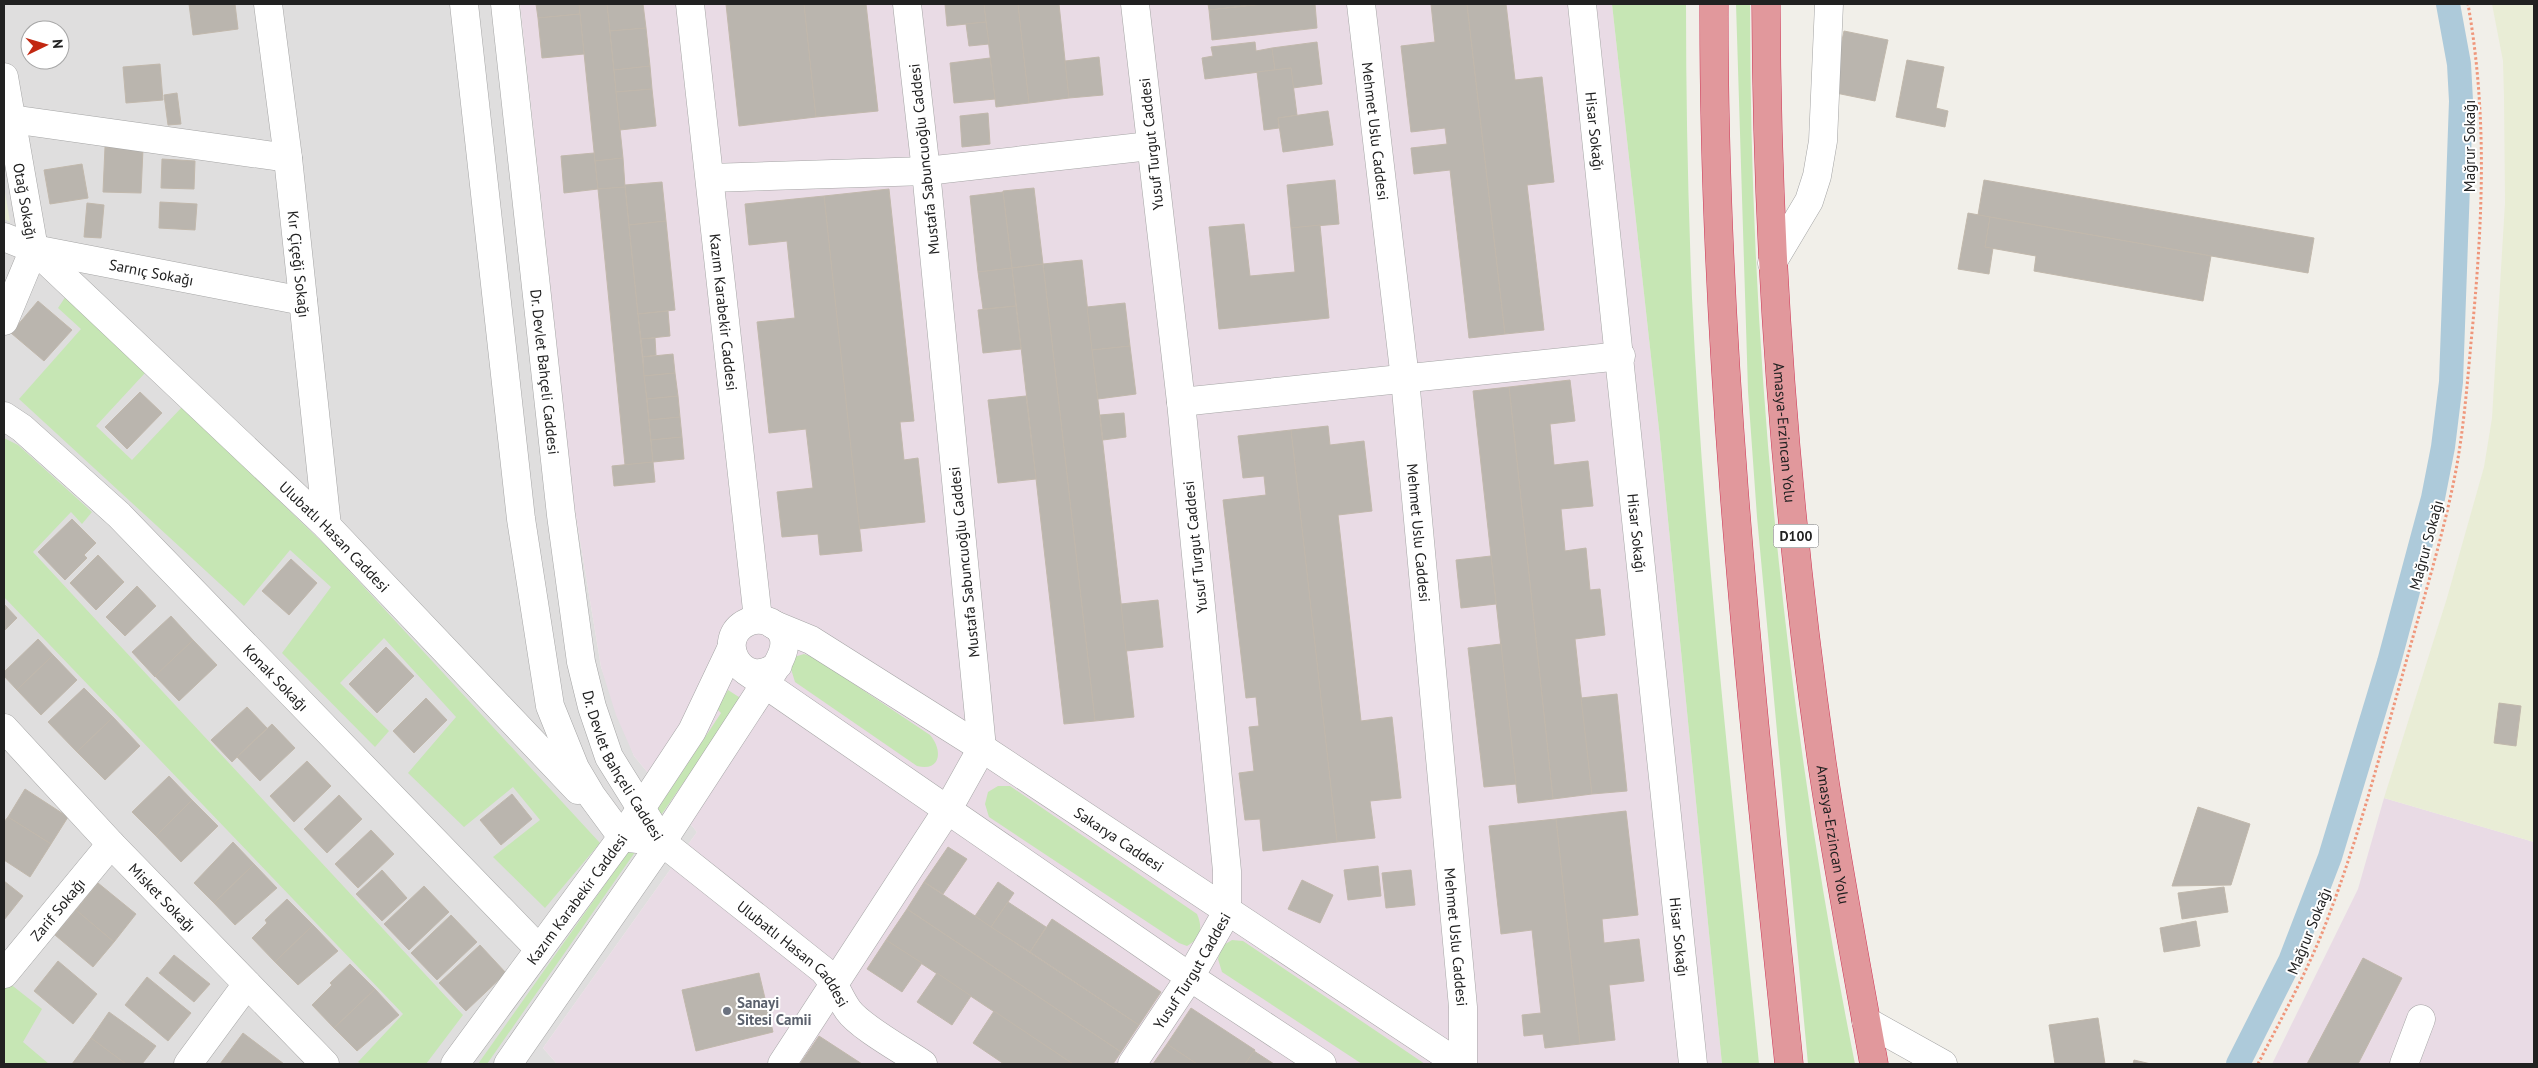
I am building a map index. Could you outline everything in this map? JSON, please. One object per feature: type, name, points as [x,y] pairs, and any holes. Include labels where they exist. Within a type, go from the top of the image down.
[{"type":"highway","points":[[1714,4],[1717,230],[1724,371],[1756,751],[1789,1064]]},
{"type":"highway","name":"Amasya-Erzincan Yolu","points":[[1766,4],[1767,122],[1772,263],[1792,498],[1810,664],[1828,800],[1874,1064]]},
{"type":"street","name":"Kır Çiçeği Sokağı","points":[[268,4],[288,158],[327,526]]},
{"type":"street","name":"Dr. Devlet Bahçeli Caddesi","points":[[464,4],[520,519],[550,706],[575,768],[591,795],[622,837],[662,842]]},
{"type":"street","name":"Dr. Devlet Bahçeli Caddesi","points":[[505,4],[561,515],[581,662],[592,706],[610,757],[662,842]]},
{"type":"street","name":"Kazım Karabekir Caddesi","points":[[690,4],[765,622]]},
{"type":"street","name":"Mustafa Sabuncuoğlu Caddesi","points":[[907,4],[926,171],[982,748]]},
{"type":"street","name":"Yusuf Turgut Caddesi","points":[[1132,1064],[1190,977],[1227,912],[1224,823],[1181,402],[1135,4]]},
{"type":"street","name":"Mehmet Uslu Caddesi","points":[[1361,4],[1406,379],[1463,1007],[1463,1064]]},
{"type":"street","name":"Hisar Sokağı","points":[[1582,4],[1621,356],[1693,1064]]},
{"type":"street","points":[[1772,263],[1809,201],[1818,176],[1823,141],[1829,4]]},
{"type":"street","name":"Otağ Sokağı","points":[[4,77],[34,249],[4,321]]},
{"type":"street","points":[[11,119],[288,158]]},
{"type":"street","points":[[710,178],[926,171],[1150,146]]},
{"type":"street","name":"Sarnıç Sokağı","points":[[4,237],[34,249],[303,300]]},
{"type":"street","name":"Ulubatlı Hasan Caddesi","points":[[34,249],[327,526],[622,837]]},
{"type":"street","points":[[1181,402],[1621,356]]},
{"type":"street","name":"Konak Sokağı","points":[[4,416],[22,428],[119,515],[539,949]]},
{"type":"street","name":"Kazım Karabekir Caddesi","points":[[456,1064],[622,837],[640,807],[692,731],[755,667],[785,648],[784,640],[778,628],[765,622],[749,621],[735,632],[755,667]]},
{"type":"street","name":"Sakarya Caddesi","points":[[765,622],[812,640],[982,748],[1459,1064]]},
{"type":"street","points":[[755,667],[948,809],[1190,977],[1322,1064]]},
{"type":"street","name":"Kazım Karabekir Caddesi","points":[[508,1064],[662,842],[755,667]]},
{"type":"street","name":"Misket Sokağı","points":[[4,728],[110,844],[324,1064]]},
{"type":"street","points":[[782,1064],[948,809],[982,748]]},
{"type":"street","name":"Ulubatlı Hasan Caddesi","points":[[662,842],[823,970],[835,983],[848,1010],[858,1019],[923,1064]]},
{"type":"street","name":"Zarif Sokağı","points":[[4,974],[110,844]]},
{"type":"street","points":[[188,1064],[247,984]]},
{"type":"street","points":[[2404,1064],[2421,1019]]},
{"type":"street","points":[[1866,1021],[1943,1064]]},
{"type":"path","name":"Mağrur Sokağı","points":[[2258,1064],[2303,978],[2343,878],[2370,792],[2447,510],[2454,477],[2466,402],[2478,263],[2482,166],[2482,115],[2479,71],[2468,4]]},
{"type":"shaded area","points":[[4,4],[520,4],[573,498],[601,667],[634,756],[697,832],[543,1048],[557,1064],[4,1064]]},
{"type":"shaded area","points":[[520,4],[1612,4],[1659,429],[1722,1064],[557,1064],[543,1048],[697,832],[634,756],[616,715],[601,667],[573,498]]},
{"type":"shaded area","points":[[2384,798],[2534,842],[2534,1064],[2272,1064],[2358,889]]},
{"type":"green space","points":[[1612,4],[1686,4],[1689,225],[1697,394],[1712,586],[1759,1064],[1722,1064],[1659,429]]},
{"type":"green space","points":[[1736,4],[1750,4],[1757,271],[1776,537],[1809,801],[1830,933],[1855,1064],[1808,1064],[1757,517],[1748,391]]},
{"type":"green space","points":[[2492,4],[2534,4],[2534,842],[2384,798],[2447,598],[2484,467],[2492,418],[2505,203],[2503,61]]},
{"type":"green space","points":[[4,186],[10,222],[4,219]]},
{"type":"green space","points":[[68,293],[145,373],[96,426],[132,460],[182,407],[328,548],[600,843],[545,908],[493,857],[540,820],[513,787],[464,827],[408,773],[456,717],[384,638],[340,683],[389,731],[375,747],[282,653],[331,587],[290,550],[244,606],[19,399],[81,329],[58,308]]},
{"type":"green space","points":[[4,438],[18,445],[92,512],[82,524],[71,512],[33,552],[463,1015],[426,1064],[361,1064],[358,1062],[403,1014],[4,597]]},
{"type":"green space","points":[[804,654],[815,658],[930,735],[937,747],[938,753],[935,763],[925,767],[917,766],[795,682],[791,669],[794,657]]},
{"type":"green space","points":[[728,690],[742,699],[487,1064],[478,1064],[645,828],[721,713],[717,709]]},
{"type":"green space","points":[[998,786],[1010,786],[1197,914],[1200,932],[1195,940],[1187,946],[1179,943],[989,817],[985,804],[988,792]]},
{"type":"green space","points":[[1232,940],[1243,941],[1425,1064],[1362,1064],[1222,972],[1218,959],[1222,946]]},
{"type":"green space","points":[[9,983],[42,1009],[23,1042],[49,1064],[4,1064],[4,989]]},
{"type":"building","points":[[189,4],[235,4],[238,29],[193,35]]},
{"type":"building","points":[[536,4],[579,4],[580,14],[538,18]]},
{"type":"building","points":[[579,4],[607,4],[623,158],[595,161]]},
{"type":"building","points":[[607,4],[643,4],[646,28],[610,31]]},
{"type":"building","points":[[726,4],[804,4],[816,117],[739,126]]},
{"type":"building","points":[[804,4],[866,4],[878,111],[816,117]]},
{"type":"building","points":[[945,4],[984,4],[986,22],[947,26]]},
{"type":"building","points":[[984,4],[1018,4],[1029,103],[996,107]]},
{"type":"building","points":[[1018,4],[1059,4],[1069,98],[1029,103]]},
{"type":"building","points":[[1208,4],[1242,4],[1242,6],[1209,10]]},
{"type":"building","points":[[1242,4],[1265,4],[1242,6]]},
{"type":"building","points":[[1265,4],[1315,4],[1317,28],[1212,40],[1209,10]]},
{"type":"building","points":[[1431,4],[1467,4],[1505,334],[1469,338],[1450,170],[1414,174],[1411,148],[1447,144],[1445,128],[1411,132],[1401,46],[1435,42]]},
{"type":"building","points":[[1467,4],[1506,4],[1515,80],[1542,77],[1554,182],[1527,185],[1544,330],[1505,334]]},
{"type":"building","points":[[580,14],[584,54],[542,58],[538,18]]},
{"type":"building","points":[[986,22],[989,44],[969,46],[966,24]]},
{"type":"building","points":[[646,28],[650,66],[614,70],[610,31]]},
{"type":"building","points":[[1844,31],[1888,40],[1875,101],[1831,92]]},
{"type":"building","points":[[1255,42],[1256,51],[1272,48],[1275,70],[1205,79],[1202,58],[1213,56],[1211,47]]},
{"type":"building","points":[[1317,42],[1322,84],[1293,88],[1291,68],[1275,70],[1272,48]]},
{"type":"building","points":[[1099,57],[1103,95],[1069,98],[1065,61]]},
{"type":"building","points":[[990,58],[995,99],[954,103],[950,63]]},
{"type":"building","points":[[1907,60],[1944,67],[1936,108],[1948,111],[1945,127],[1896,117]]},
{"type":"building","points":[[160,64],[163,100],[126,103],[123,67]]},
{"type":"building","points":[[650,66],[652,89],[616,92],[614,70]]},
{"type":"building","points":[[1291,68],[1297,115],[1278,118],[1279,128],[1264,130],[1257,72]]},
{"type":"building","points":[[652,89],[656,126],[620,130],[616,92]]},
{"type":"building","points":[[177,93],[181,124],[168,125],[164,95]]},
{"type":"building","points":[[1328,111],[1333,145],[1283,152],[1278,118]]},
{"type":"building","points":[[988,113],[990,144],[962,147],[960,116]]},
{"type":"building","points":[[105,147],[143,149],[141,193],[103,192]]},
{"type":"building","points":[[594,153],[598,189],[564,193],[561,156]]},
{"type":"building","points":[[623,158],[625,187],[598,189],[595,161]]},
{"type":"building","points":[[162,159],[195,161],[194,189],[161,188]]},
{"type":"building","points":[[82,164],[88,198],[50,204],[44,170]]},
{"type":"building","points":[[1335,180],[1339,224],[1291,228],[1287,185]]},
{"type":"building","points":[[1984,180],[2314,238],[2308,273],[1978,215]]},
{"type":"building","points":[[662,182],[666,221],[629,225],[625,185]]},
{"type":"building","points":[[625,187],[653,462],[625,465],[598,189]]},
{"type":"building","points":[[1034,188],[1043,264],[1012,268],[1003,191]]},
{"type":"building","points":[[889,189],[914,421],[900,422],[904,460],[918,458],[925,522],[859,529],[824,196]]},
{"type":"building","points":[[1003,192],[1012,268],[978,272],[970,196]]},
{"type":"building","points":[[824,196],[862,551],[820,555],[818,534],[782,537],[777,492],[813,488],[806,429],[769,433],[757,322],[795,318],[787,241],[749,245],[745,204]]},
{"type":"building","points":[[160,202],[197,204],[195,230],[159,228]]},
{"type":"building","points":[[87,203],[104,205],[101,238],[84,237]]},
{"type":"building","points":[[1968,213],[1990,217],[1985,247],[1993,248],[1989,274],[1958,269]]},
{"type":"building","points":[[1990,217],[2211,256],[2203,301],[2034,271],[2036,256],[1985,247]]},
{"type":"building","points":[[666,221],[675,310],[638,314],[629,225]]},
{"type":"building","points":[[1244,224],[1250,276],[1295,272],[1291,228],[1320,225],[1329,318],[1219,329],[1209,227]]},
{"type":"building","points":[[1082,260],[1134,717],[1095,721],[1043,264]]},
{"type":"building","points":[[1043,264],[1095,721],[1064,724],[1012,268]]},
{"type":"building","points":[[1012,268],[1016,306],[983,309],[978,272]]},
{"type":"building","points":[[38,301],[72,330],[44,361],[11,333]]},
{"type":"building","points":[[1125,303],[1130,346],[1092,350],[1087,307]]},
{"type":"building","points":[[1016,306],[1021,349],[983,353],[978,310]]},
{"type":"building","points":[[668,311],[670,336],[641,339],[638,314]]},
{"type":"building","points":[[655,338],[656,355],[643,357],[641,339]]},
{"type":"building","points":[[1130,346],[1136,394],[1098,399],[1092,350]]},
{"type":"building","points":[[673,354],[675,373],[644,376],[643,357]]},
{"type":"building","points":[[675,373],[678,396],[647,399],[644,376]]},
{"type":"building","points":[[1570,380],[1575,421],[1550,424],[1554,465],[1588,461],[1593,506],[1561,509],[1565,551],[1586,548],[1590,590],[1600,589],[1605,635],[1575,639],[1592,794],[1553,799],[1509,387]]},
{"type":"building","points":[[1509,387],[1553,799],[1518,803],[1473,391]]},
{"type":"building","points":[[140,392],[162,413],[127,449],[105,427]]},
{"type":"building","points":[[678,396],[680,417],[649,420],[647,399]]},
{"type":"building","points":[[1026,396],[1036,479],[998,483],[988,400]]},
{"type":"building","points":[[1124,413],[1126,437],[1103,440],[1100,415]]},
{"type":"building","points":[[680,417],[682,437],[651,440],[649,420]]},
{"type":"building","points":[[1328,426],[1330,445],[1364,441],[1372,511],[1338,515],[1361,721],[1392,717],[1401,798],[1370,801],[1375,838],[1337,842],[1291,430]]},
{"type":"building","points":[[1291,430],[1337,842],[1263,851],[1260,819],[1245,820],[1239,773],[1254,771],[1249,727],[1259,726],[1256,697],[1246,698],[1223,500],[1266,495],[1264,476],[1243,478],[1238,436]]},
{"type":"building","points":[[682,437],[684,459],[653,462],[651,440]]},
{"type":"building","points":[[653,462],[655,482],[614,486],[612,466]]},
{"type":"building","points":[[72,519],[96,543],[84,555],[87,558],[65,580],[38,552]]},
{"type":"building","points":[[98,555],[124,582],[96,610],[70,583]]},
{"type":"building","points":[[1491,556],[1496,604],[1461,608],[1456,560]]},
{"type":"building","points":[[291,559],[317,583],[289,615],[262,591]]},
{"type":"building","points":[[137,586],[156,606],[125,636],[106,617]]},
{"type":"building","points":[[1158,600],[1163,647],[1126,651],[1121,604]]},
{"type":"building","points":[[4,604],[17,618],[4,631]]},
{"type":"building","points":[[171,616],[193,640],[155,677],[132,652]]},
{"type":"building","points":[[38,639],[53,655],[17,690],[4,676],[4,672]]},
{"type":"building","points":[[193,640],[217,665],[179,701],[155,676]]},
{"type":"building","points":[[1501,644],[1516,784],[1484,787],[1468,648]]},
{"type":"building","points":[[386,647],[414,676],[377,713],[349,684]]},
{"type":"building","points":[[53,655],[77,680],[41,715],[17,690]]},
{"type":"building","points":[[84,688],[113,717],[77,752],[48,722]]},
{"type":"building","points":[[1617,694],[1627,791],[1592,794],[1581,698]]},
{"type":"building","points":[[426,698],[447,720],[414,753],[393,731]]},
{"type":"building","points":[[2499,703],[2521,706],[2516,746],[2494,743]]},
{"type":"building","points":[[247,707],[267,728],[232,762],[211,740]]},
{"type":"building","points":[[113,717],[140,746],[105,780],[77,752]]},
{"type":"building","points":[[272,724],[295,748],[260,781],[237,757]]},
{"type":"building","points":[[307,761],[331,786],[294,822],[270,796]]},
{"type":"building","points":[[169,776],[192,800],[156,836],[132,812]]},
{"type":"building","points":[[25,789],[68,817],[51,844],[8,817]]},
{"type":"building","points":[[512,794],[532,819],[501,845],[480,820]]},
{"type":"building","points":[[339,795],[362,819],[327,853],[304,829]]},
{"type":"building","points":[[192,800],[218,826],[181,862],[156,836]]},
{"type":"building","points":[[2198,807],[2250,824],[2231,885],[2172,886]]},
{"type":"building","points":[[1626,811],[1638,915],[1602,919],[1604,943],[1639,939],[1644,981],[1609,985],[1615,1040],[1580,1044],[1556,819]]},
{"type":"building","points":[[8,817],[51,844],[30,877],[4,860],[4,822]]},
{"type":"building","points":[[1556,819],[1580,1044],[1545,1048],[1543,1034],[1524,1036],[1522,1015],[1541,1013],[1532,930],[1501,934],[1489,826]]},
{"type":"building","points":[[371,830],[394,854],[358,888],[335,864]]},
{"type":"building","points":[[233,842],[254,864],[214,903],[194,883]]},
{"type":"building","points":[[948,847],[967,859],[943,894],[924,882]]},
{"type":"building","points":[[254,864],[277,888],[235,925],[214,903]]},
{"type":"building","points":[[1378,866],[1381,896],[1348,900],[1344,870]]},
{"type":"building","points":[[382,870],[407,898],[382,921],[356,894]]},
{"type":"building","points":[[1411,870],[1415,905],[1386,908],[1382,873]]},
{"type":"building","points":[[1302,880],[1333,895],[1320,923],[1288,909]]},
{"type":"building","points":[[4,881],[23,896],[4,920]]},
{"type":"building","points":[[924,882],[1139,1025],[1121,1052],[907,909]]},
{"type":"building","points":[[998,882],[1014,893],[991,927],[975,916]]},
{"type":"building","points":[[98,883],[136,914],[114,942],[76,910]]},
{"type":"building","points":[[424,886],[449,912],[409,950],[384,924]]},
{"type":"building","points":[[2224,887],[2228,912],[2182,919],[2178,893]]},
{"type":"building","points":[[287,899],[313,925],[275,962],[252,938],[267,923],[265,920]]},
{"type":"building","points":[[1008,902],[1046,927],[1030,952],[991,927]]},
{"type":"building","points":[[907,909],[1121,1052],[1113,1064],[1073,1064],[886,940]]},
{"type":"building","points":[[76,910],[114,942],[93,967],[55,935]]},
{"type":"building","points":[[451,915],[477,942],[437,980],[411,953]]},
{"type":"building","points":[[1052,919],[1161,992],[1139,1025],[1030,952]]},
{"type":"building","points":[[2196,921],[2200,946],[2164,952],[2160,928]]},
{"type":"building","points":[[313,925],[338,951],[298,985],[275,962]]},
{"type":"building","points":[[886,940],[922,963],[902,992],[867,969]]},
{"type":"building","points":[[480,945],[506,973],[466,1011],[439,983]]},
{"type":"building","points":[[174,955],[210,984],[194,1002],[159,973]]},
{"type":"building","points":[[2363,958],[2402,978],[2358,1064],[2307,1064]]},
{"type":"building","points":[[58,961],[97,994],[73,1024],[34,991]]},
{"type":"building","points":[[350,964],[375,989],[334,1028],[312,1005],[332,985],[330,983]]},
{"type":"building","name":"Sanayi Sitesi Camii","points":[[759,973],[773,1032],[696,1051],[682,990]]},
{"type":"building","points":[[937,973],[971,996],[952,1025],[917,1002]]},
{"type":"building","points":[[147,977],[191,1013],[168,1041],[125,1005]]},
{"type":"building","points":[[375,989],[399,1015],[357,1051],[334,1028]]},
{"type":"building","points":[[1191,1008],[1255,1050],[1245,1064],[1197,1064],[1167,1044]]},
{"type":"building","points":[[994,1011],[1073,1064],[1004,1064],[973,1043]]},
{"type":"building","points":[[109,1012],[156,1046],[142,1064],[126,1064],[91,1038]]},
{"type":"building","points":[[2098,1018],[2105,1064],[2055,1064],[2049,1025]]},
{"type":"building","points":[[243,1033],[284,1064],[220,1064]]},
{"type":"building","points":[[819,1036],[862,1064],[800,1064]]},
{"type":"building","points":[[91,1038],[126,1064],[72,1064]]},
{"type":"building","points":[[1167,1044],[1197,1064],[1153,1064]]},
{"type":"building","points":[[1254,1051],[1274,1064],[1245,1064]]},
{"type":"building","points":[[2134,1060],[2151,1064],[2133,1064]]},
{"type":"waterway","points":[[2238,1064],[2290,961],[2330,857],[2389,662],[2433,498],[2443,447],[2451,382],[2461,101],[2459,64],[2448,4]]},
{"type":"place","name":"Sanayi Sitesi Camii","points":[[727,1011]]}]
